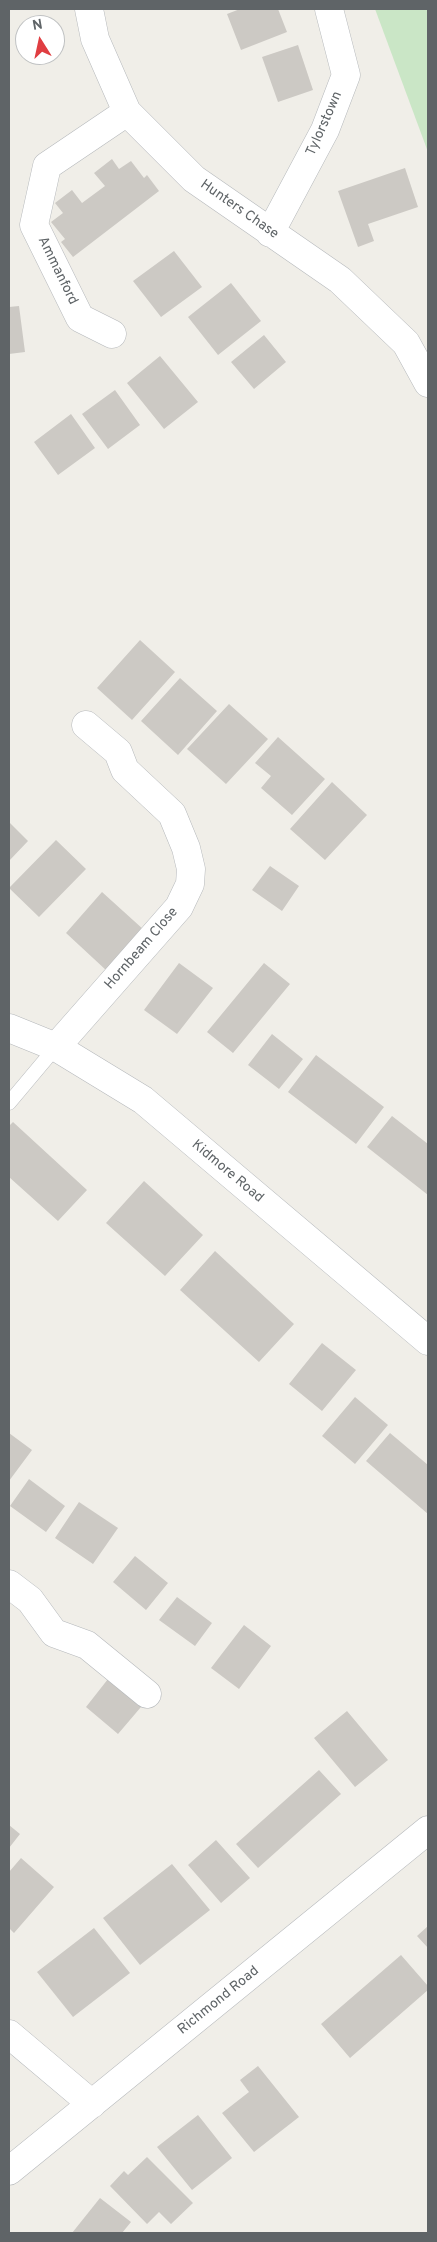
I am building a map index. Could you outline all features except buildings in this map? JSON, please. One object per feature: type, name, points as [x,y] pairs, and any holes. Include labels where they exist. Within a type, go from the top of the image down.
[{"type":"street","name":"Hunters Chase","points":[[89,9],[95,39],[127,112],[194,179],[340,280],[406,343],[428,383]]},
{"type":"street","name":"Tylorstown","points":[[270,233],[326,130],[346,75],[329,9]]},
{"type":"street","name":"Ammanford","points":[[112,334],[80,318],[34,225],[47,166],[127,112]]},
{"type":"street","name":"Hornbeam Close","points":[[56,1047],[179,906],[190,884],[191,869],[186,848],[172,814],[125,770],[118,752],[86,725]]},
{"type":"street","name":"Kidmore Road","points":[[10,1030],[56,1047],[143,1100],[428,1341]]},
{"type":"street","points":[[9,1584],[30,1600],[54,1633],[87,1645],[147,1694]]},
{"type":"street","name":"Richmond Road","points":[[9,2171],[428,1830]]},
{"type":"street","points":[[9,2034],[92,2104]]},
{"type":"lane","points":[[9,1103],[56,1047]]},
{"type":"green space","points":[[375,9],[428,9],[428,152]]}]
